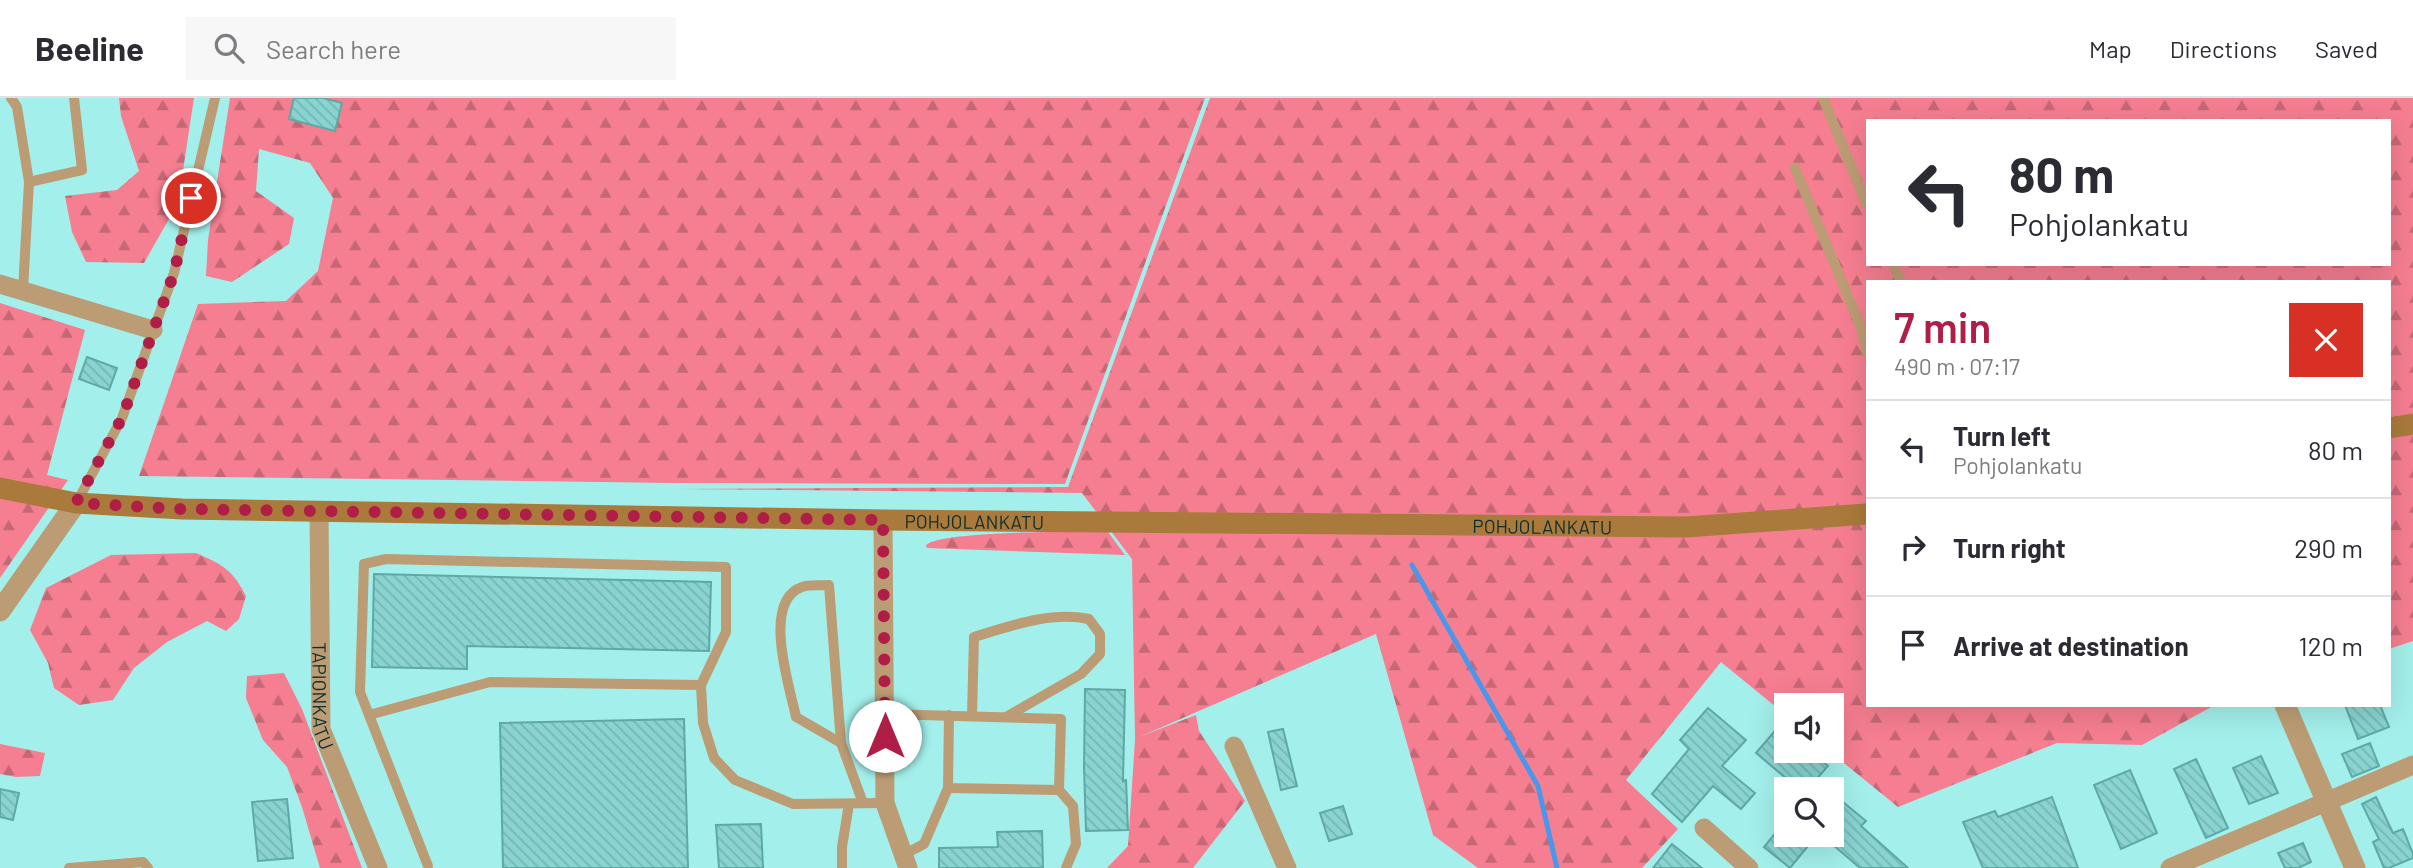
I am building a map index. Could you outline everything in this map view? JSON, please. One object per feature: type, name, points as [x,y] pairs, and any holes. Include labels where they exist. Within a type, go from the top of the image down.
[{"type":"main road","points":[[2391,428],[2413,424]]},
{"type":"main road","name":"POHJOLANKATU","points":[[0,488],[76,503],[182,509],[883,520],[1686,527],[1866,514]]},
{"type":"street","points":[[0,284],[153,330]]},
{"type":"street","points":[[0,611],[76,503]]},
{"type":"street","name":"TAPIONKATU","points":[[319,512],[321,729],[378,868]]},
{"type":"street","points":[[883,520],[885,803],[906,861]]},
{"type":"street","points":[[2286,707],[2355,868]]},
{"type":"street","points":[[1234,746],[1287,868]]},
{"type":"street","points":[[2170,868],[2413,765]]},
{"type":"street","points":[[1704,828],[1749,868]]},
{"type":"lane","points":[[11,98],[17,107],[29,181],[23,290]]},
{"type":"lane","points":[[29,181],[82,170],[74,98]]},
{"type":"lane","points":[[76,503],[122,418],[174,273],[215,98]]},
{"type":"lane","points":[[1823,98],[1866,203]]},
{"type":"lane","points":[[1795,168],[1864,327]]},
{"type":"lane","points":[[427,867],[359,692],[363,564],[386,559],[726,567],[726,632],[701,685],[703,723],[714,758],[735,780],[793,804],[885,803]]},
{"type":"lane","points":[[841,743],[796,717],[779,634],[785,605],[801,587],[830,585],[841,743],[863,803]]},
{"type":"lane","points":[[972,716],[974,637],[1056,617],[1075,616],[1089,619],[1100,634],[1100,654],[1081,674],[1006,717]]},
{"type":"lane","points":[[369,715],[490,682],[701,685]]},
{"type":"lane","points":[[885,714],[1061,719],[1059,789],[1073,806],[1076,844],[1066,868]]},
{"type":"lane","points":[[906,861],[924,844],[948,788],[949,715]]},
{"type":"lane","points":[[948,788],[1059,789]]},
{"type":"lane","points":[[842,868],[842,847],[849,804]]},
{"type":"lane","points":[[69,868],[144,862],[148,868]]},
{"type":"green space","points":[[119,98],[194,98],[178,203],[144,263],[86,262],[72,232],[65,196],[117,190],[139,171],[121,116]]},
{"type":"green space","points":[[230,98],[1205,98],[1065,484],[674,483],[139,476],[198,304],[286,301],[318,271],[333,198],[310,163],[259,149],[256,191],[294,218],[289,244],[232,282],[206,276],[208,240]]},
{"type":"green space","points":[[1210,98],[2413,98],[2413,641],[2391,648],[2391,280],[1866,280],[1866,707],[2211,707],[2142,745],[2057,743],[1898,807],[1844,763],[1844,693],[1774,693],[1774,705],[1721,662],[1626,780],[1678,829],[1642,868],[1478,868],[1433,835],[1376,634],[1139,737],[1196,715],[1199,731],[1245,801],[1193,868],[1107,868],[1128,846],[1135,740],[1132,559],[1082,493],[675,489],[1068,487]]},
{"type":"green space","points":[[0,303],[85,330],[47,475],[68,480],[0,578]]},
{"type":"green space","points":[[1108,532],[1125,555],[927,548],[926,545],[937,540],[980,535]]},
{"type":"green space","points":[[196,553],[226,569],[241,587],[246,596],[239,619],[226,631],[207,621],[167,642],[134,668],[113,700],[79,705],[54,688],[48,663],[30,630],[46,588],[111,555]]},
{"type":"green space","points":[[284,673],[302,709],[362,868],[320,868],[287,767],[263,740],[246,698],[247,676]]},
{"type":"green space","points":[[0,744],[45,753],[40,776],[16,777],[0,774]]},
{"type":"building","points":[[294,98],[323,98],[342,103],[335,131],[289,119]]},
{"type":"building","points":[[87,357],[117,368],[109,390],[79,379]]},
{"type":"building","points":[[374,574],[711,582],[709,651],[467,646],[467,669],[372,667]]},
{"type":"building","points":[[1085,689],[1125,690],[1123,781],[1126,780],[1128,830],[1086,831]]},
{"type":"building","points":[[2346,707],[2381,707],[2389,727],[2358,739]]},
{"type":"building","points":[[1708,708],[1746,740],[1722,766],[1755,793],[1741,809],[1713,786],[1682,822],[1652,794],[1689,749],[1680,740]]},
{"type":"building","points":[[684,719],[688,868],[503,868],[500,723]]},
{"type":"building","points":[[1283,729],[1297,786],[1281,790],[1268,732]]},
{"type":"building","points":[[1774,732],[1774,763],[1824,763],[1828,766],[1818,777],[1785,777],[1756,753]]},
{"type":"building","points":[[2370,743],[2379,766],[2352,777],[2342,754]]},
{"type":"building","points":[[2261,756],[2278,793],[2249,804],[2233,768]]},
{"type":"building","points":[[2196,759],[2228,828],[2206,838],[2174,769]]},
{"type":"building","points":[[2130,770],[2157,833],[2121,849],[2094,785]]},
{"type":"building","points":[[0,789],[19,793],[13,820],[0,817]]},
{"type":"building","points":[[2052,797],[2078,868],[1983,868],[1963,822],[1995,811],[1998,817]]},
{"type":"building","points":[[2376,797],[2393,833],[2403,829],[2413,854],[2413,858],[2389,868],[2384,868],[2373,842],[2379,839],[2362,804]]},
{"type":"building","points":[[287,799],[293,858],[258,861],[252,802]]},
{"type":"building","points":[[1844,803],[1866,821],[1861,826],[1908,868],[1860,868],[1836,847],[1844,847]]},
{"type":"building","points":[[1343,806],[1352,834],[1329,841],[1320,813]]},
{"type":"building","points":[[761,824],[763,868],[719,868],[716,825]]},
{"type":"building","points":[[1042,831],[1043,868],[939,868],[939,848],[998,847],[997,832]]},
{"type":"building","points":[[1774,835],[1774,847],[1807,847],[1790,868],[1764,847]]},
{"type":"building","points":[[2303,843],[2311,862],[2298,868],[2285,868],[2278,853]]},
{"type":"building","points":[[1672,844],[1702,868],[1653,868]]},
{"type":"waterway","points":[[1412,565],[1538,786],[1557,868]]},
{"type":"route","points":[[191,198],[174,273],[122,418],[76,503],[319,512],[883,520],[885,736]]}]
